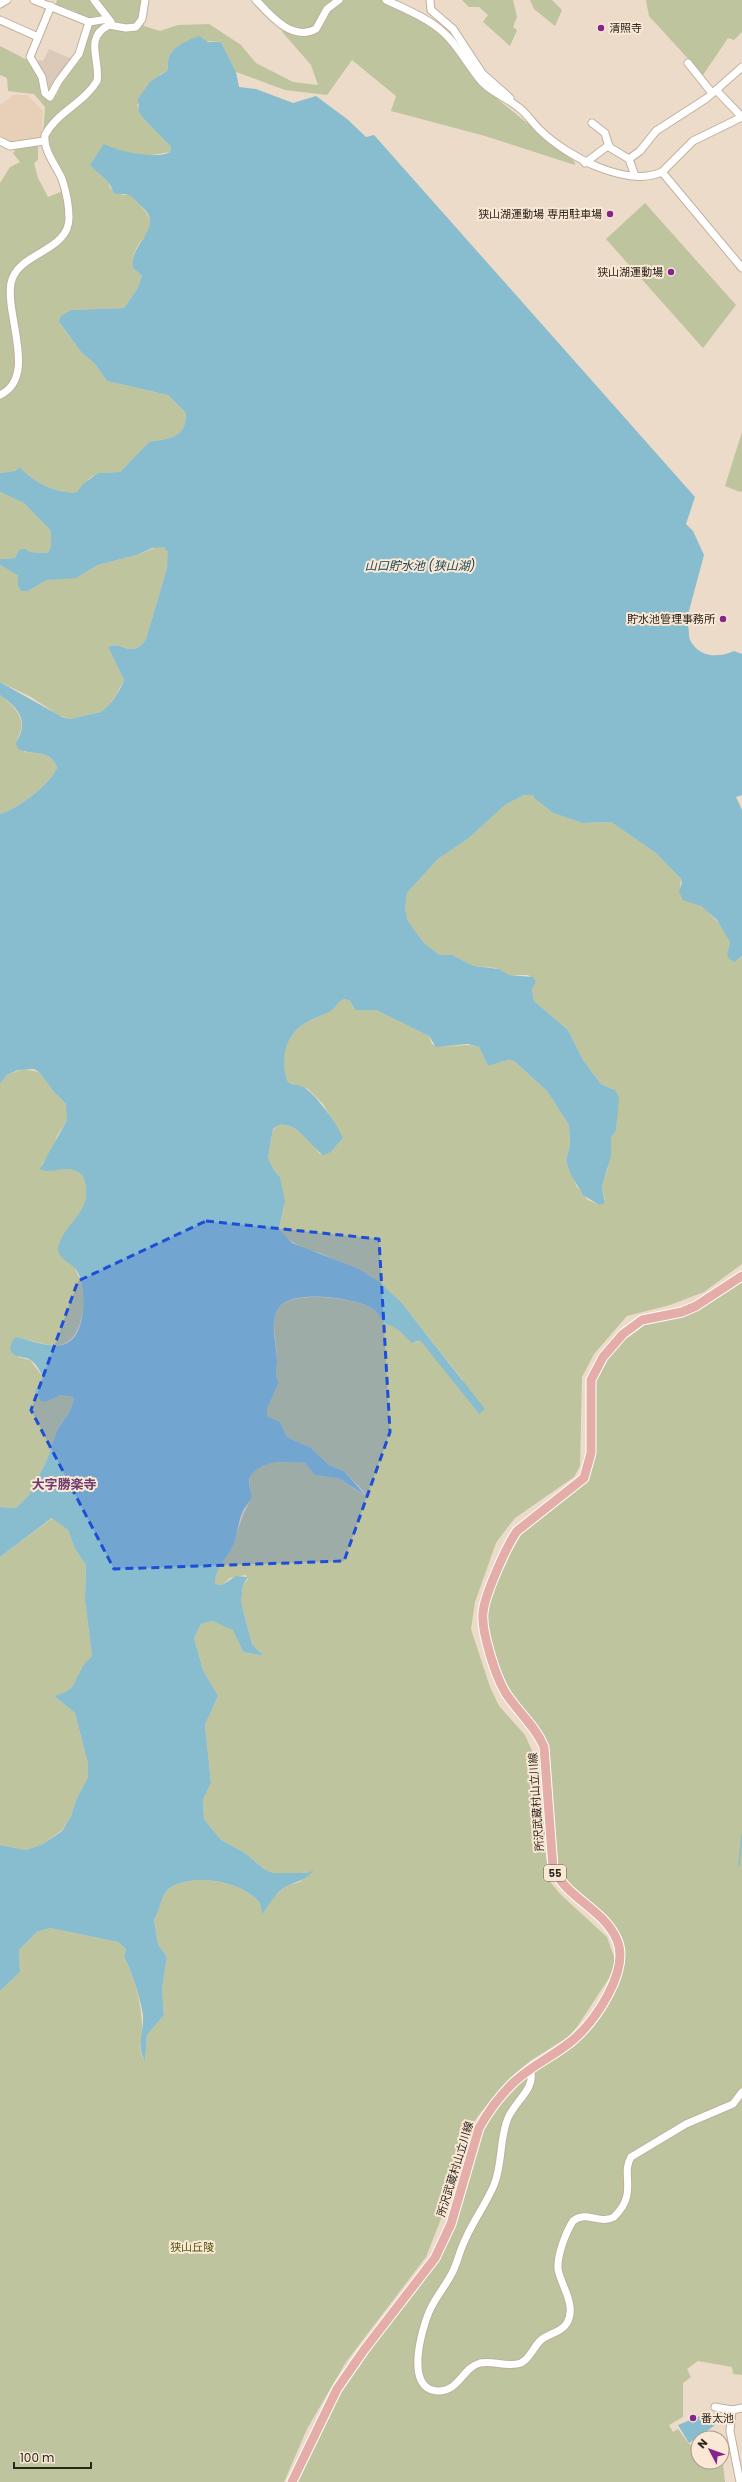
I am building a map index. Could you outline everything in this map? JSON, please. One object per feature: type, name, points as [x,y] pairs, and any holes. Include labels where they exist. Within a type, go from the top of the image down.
[{"type":"main road","name":"所沢武蔵村山立川線","points":[[292,2482],[337,2389],[364,2350],[435,2258],[451,2224],[479,2128],[485,2116],[511,2085],[530,2069],[572,2041],[589,2023],[618,1974],[621,1953],[617,1939],[606,1924],[562,1884],[553,1868],[544,1747],[538,1734],[504,1690],[484,1635],[483,1612],[509,1542],[517,1531],[584,1478],[591,1453],[590,1386],[594,1372],[603,1357],[623,1334],[638,1321],[696,1306],[742,1276]]},
{"type":"street","points":[[0,4],[7,0]]},
{"type":"street","points":[[34,0],[89,22],[108,19]]},
{"type":"street","points":[[94,0],[108,19],[115,24],[132,28],[140,24],[145,0]]},
{"type":"street","points":[[256,0],[279,23],[290,29],[302,32],[316,28],[327,8],[339,0]]},
{"type":"street","points":[[386,0],[444,32],[483,83],[524,112],[540,131],[585,163],[634,176],[649,177],[662,172],[694,141],[742,117],[714,92],[688,63]]},
{"type":"street","points":[[430,0],[431,10],[453,29],[482,73],[510,98],[510,102]]},
{"type":"street","points":[[51,6],[30,57],[42,77],[45,94],[50,97],[58,82],[79,54],[89,22]]},
{"type":"street","points":[[0,20],[38,36]]},
{"type":"street","points":[[0,396],[10,388],[19,370],[19,354],[10,308],[13,276],[24,263],[59,240],[68,226],[69,218],[65,189],[44,141],[48,128],[88,93],[97,81],[93,50],[96,37],[103,28],[115,24]]},
{"type":"street","points":[[629,159],[640,151],[656,131],[714,92],[742,67]]},
{"type":"street","points":[[592,123],[605,133],[609,145],[629,159],[634,176]]},
{"type":"street","points":[[0,141],[10,146],[44,141]]},
{"type":"street","points":[[585,163],[609,145]]},
{"type":"street","points":[[662,172],[742,268]]},
{"type":"street","points":[[530,2069],[532,2075],[531,2084],[513,2107],[506,2124],[494,2183],[465,2240],[451,2276],[432,2306],[425,2322],[417,2371],[423,2384],[434,2391],[450,2389],[480,2363],[515,2364],[522,2362],[543,2338],[563,2327],[570,2312],[558,2261],[573,2221],[583,2216],[603,2220],[614,2217],[627,2197],[628,2165],[631,2157],[694,2120],[733,2104],[742,2092]]},
{"type":"street","points":[[715,2407],[727,2407],[732,2410],[742,2408]]},
{"type":"street","points":[[732,2410],[730,2431],[740,2482]]},
{"type":"highlighted area","points":[[206,1221],[379,1239],[390,1432],[344,1561],[114,1569],[31,1410],[78,1281]]},
{"type":"shaded area","points":[[49,49],[72,59],[51,92],[43,87],[37,64],[39,60],[43,61]]},
{"type":"shaded area","points":[[14,95],[27,95],[43,111],[41,140],[10,143],[0,135],[0,105]]},
{"type":"green space","points":[[57,0],[143,0],[139,19],[144,26],[160,31],[178,25],[209,24],[241,45],[256,63],[293,82],[318,85],[311,65],[284,34],[260,0],[396,0],[425,19],[448,39],[479,84],[575,162],[575,165],[485,136],[391,111],[396,96],[352,60],[327,95],[285,90],[236,72],[221,42],[194,42],[177,47],[168,60],[168,70],[161,74],[137,105],[144,119],[171,147],[170,152],[147,156],[115,150],[98,173],[109,183],[110,188],[123,195],[129,194],[143,208],[149,218],[150,226],[148,233],[137,246],[134,256],[133,268],[142,276],[137,289],[124,308],[71,310],[60,324],[81,352],[95,364],[107,381],[168,395],[186,413],[183,428],[180,433],[175,436],[149,442],[120,472],[98,473],[90,478],[77,492],[62,491],[46,486],[31,477],[20,467],[15,471],[0,473],[0,183],[10,167],[20,162],[13,153],[19,146],[38,144],[38,160],[34,163],[38,178],[48,197],[63,191],[43,136],[45,107],[34,94],[8,91],[7,78],[0,75],[0,46],[37,65],[42,89],[57,95],[64,75],[79,62],[78,43],[85,26],[75,11],[55,6]]},
{"type":"green space","points":[[462,0],[513,0],[517,17],[513,27],[517,30],[510,46],[483,22],[488,15],[479,7],[469,7]]},
{"type":"green space","points":[[530,0],[552,0],[562,10],[555,26],[534,9]]},
{"type":"green space","points":[[646,0],[742,0],[742,32],[734,40],[728,38],[703,75],[649,16]]},
{"type":"green space","name":"狭山湖運動場","points":[[645,203],[736,305],[703,348],[606,239]]},
{"type":"green space","points":[[742,432],[742,491],[740,492],[725,486]]},
{"type":"green space","points":[[0,492],[24,503],[51,531],[51,546],[48,553],[29,552],[15,558],[0,559]]},
{"type":"green space","points":[[159,546],[167,548],[169,557],[146,639],[136,648],[131,649],[118,645],[108,647],[124,680],[106,709],[101,712],[70,719],[58,715],[31,697],[0,682],[0,565],[18,574],[18,586],[28,591],[47,580],[81,575],[98,565],[137,555]]},
{"type":"green space","points":[[0,695],[11,704],[19,714],[22,726],[17,739],[24,752],[44,754],[52,759],[57,768],[47,782],[32,796],[24,802],[0,814]]},
{"type":"green space","name":"狭山丘陵","points":[[524,795],[534,795],[534,798],[553,813],[582,823],[611,822],[656,853],[681,879],[680,889],[708,912],[726,933],[730,942],[727,954],[737,961],[742,956],[742,1264],[704,1292],[670,1305],[627,1316],[594,1354],[582,1377],[580,1466],[574,1477],[515,1518],[496,1543],[475,1602],[471,1629],[490,1687],[499,1706],[525,1735],[533,1753],[540,1806],[544,1817],[546,1857],[551,1883],[561,1895],[607,1937],[614,1957],[614,1967],[609,1978],[577,2027],[568,2037],[530,2061],[509,2079],[472,2125],[458,2176],[426,2257],[346,2362],[307,2429],[284,2482],[0,2482],[0,1991],[20,1972],[19,1950],[37,1932],[50,1928],[118,1942],[126,1949],[124,1957],[135,1984],[140,2003],[142,2035],[140,2046],[141,2054],[145,2061],[147,2035],[164,2015],[162,1989],[167,1957],[158,1944],[154,1920],[167,1890],[181,1883],[193,1880],[205,1880],[231,1885],[252,1895],[260,1903],[262,1915],[273,1897],[288,1885],[300,1882],[313,1871],[307,1873],[273,1873],[264,1869],[245,1853],[221,1840],[204,1819],[203,1800],[211,1781],[205,1725],[218,1696],[203,1670],[194,1638],[201,1624],[212,1621],[233,1629],[243,1652],[264,1656],[252,1644],[241,1602],[243,1585],[248,1579],[246,1575],[230,1578],[222,1585],[215,1584],[217,1572],[232,1547],[242,1518],[251,1499],[251,1475],[259,1467],[273,1462],[287,1461],[301,1463],[307,1464],[312,1471],[338,1478],[364,1495],[365,1493],[344,1471],[329,1465],[311,1448],[287,1437],[280,1422],[267,1416],[267,1409],[279,1382],[276,1376],[277,1355],[274,1328],[275,1315],[278,1309],[285,1303],[295,1299],[307,1297],[335,1298],[368,1306],[376,1312],[385,1324],[392,1325],[414,1343],[420,1339],[479,1414],[462,1379],[401,1302],[369,1275],[320,1253],[305,1249],[286,1238],[279,1229],[284,1207],[280,1177],[274,1170],[268,1158],[273,1130],[279,1125],[285,1125],[297,1130],[320,1154],[331,1152],[343,1138],[323,1104],[308,1089],[288,1082],[284,1066],[284,1058],[288,1043],[297,1029],[326,1013],[340,1001],[345,999],[350,1001],[354,1009],[376,1010],[429,1036],[432,1044],[437,1046],[467,1045],[479,1047],[488,1066],[508,1060],[514,1061],[547,1091],[569,1125],[570,1145],[566,1160],[577,1187],[588,1200],[599,1205],[605,1200],[602,1187],[608,1168],[611,1136],[616,1131],[617,1120],[613,1089],[601,1084],[583,1060],[568,1030],[534,1001],[532,989],[536,982],[528,975],[509,975],[496,968],[474,966],[452,955],[440,955],[424,943],[408,921],[405,909],[407,893],[438,859],[469,838],[505,805]]},
{"type":"green space","points":[[23,1069],[39,1072],[53,1091],[66,1104],[68,1113],[67,1120],[57,1136],[51,1153],[41,1165],[48,1170],[66,1168],[79,1173],[83,1176],[85,1181],[86,1191],[84,1205],[76,1222],[74,1237],[73,1262],[82,1286],[84,1300],[80,1323],[75,1334],[69,1341],[54,1345],[16,1337],[18,1357],[30,1360],[43,1377],[43,1382],[36,1389],[46,1402],[61,1395],[73,1397],[74,1399],[69,1413],[57,1430],[46,1462],[29,1495],[16,1508],[0,1507],[0,1084],[7,1075]]},
{"type":"green space","points":[[742,1276],[742,2375],[733,2374],[732,2367],[698,2361],[687,2369],[691,2377],[683,2383],[683,2417],[669,2425],[673,2432],[678,2429],[690,2445],[690,2470],[724,2470],[725,2482],[292,2482],[337,2389],[435,2258],[479,2128],[511,2085],[582,2032],[618,1974],[617,1939],[557,1877],[544,1747],[504,1689],[483,1612],[509,1542],[584,1478],[594,1372],[635,1323],[682,1312]]},
{"type":"green space","points":[[53,1518],[68,1530],[75,1549],[86,1565],[85,1600],[92,1656],[80,1670],[76,1683],[67,1693],[54,1696],[75,1713],[88,1764],[88,1777],[76,1800],[71,1816],[62,1830],[43,1844],[26,1850],[0,1845],[0,1557]]},
{"type":"water","name":"山口貯水池 (狭山湖)","points":[[199,36],[208,42],[221,42],[236,72],[239,87],[256,89],[293,103],[316,96],[347,119],[366,137],[374,135],[695,497],[686,524],[693,531],[704,555],[686,622],[690,640],[699,650],[710,655],[722,655],[734,651],[742,654],[742,795],[736,797],[742,810],[742,956],[735,962],[729,959],[727,954],[730,942],[717,920],[701,906],[683,900],[679,891],[682,883],[681,879],[656,853],[611,822],[582,823],[553,813],[534,798],[534,795],[524,795],[505,805],[469,838],[438,859],[407,893],[405,909],[408,921],[424,943],[440,955],[452,955],[474,966],[499,969],[509,975],[533,977],[536,982],[532,989],[534,1001],[568,1030],[583,1060],[601,1084],[615,1090],[619,1097],[616,1131],[611,1137],[611,1156],[602,1187],[605,1203],[599,1205],[583,1195],[571,1175],[566,1160],[570,1145],[569,1125],[547,1091],[514,1061],[508,1060],[488,1066],[479,1047],[468,1044],[436,1047],[429,1036],[376,1010],[355,1010],[350,1001],[345,999],[329,1012],[307,1022],[297,1029],[288,1042],[284,1058],[284,1066],[288,1082],[303,1087],[315,1097],[332,1119],[343,1138],[331,1152],[323,1155],[292,1127],[279,1125],[273,1129],[268,1158],[274,1170],[280,1177],[285,1201],[279,1229],[292,1243],[359,1269],[378,1281],[401,1302],[485,1409],[479,1414],[420,1340],[412,1343],[396,1329],[385,1324],[376,1312],[368,1306],[335,1298],[307,1297],[295,1299],[285,1303],[278,1309],[274,1321],[274,1335],[277,1355],[276,1376],[279,1382],[267,1409],[267,1416],[280,1422],[287,1437],[311,1448],[329,1465],[344,1471],[365,1495],[338,1478],[315,1475],[305,1463],[280,1462],[268,1464],[256,1470],[250,1477],[250,1500],[241,1515],[232,1548],[217,1572],[215,1584],[222,1585],[236,1576],[248,1577],[243,1585],[241,1602],[252,1644],[264,1656],[243,1652],[233,1630],[212,1621],[201,1624],[194,1638],[203,1670],[218,1696],[205,1725],[211,1782],[203,1800],[204,1819],[221,1840],[245,1853],[264,1869],[273,1873],[307,1873],[314,1870],[305,1878],[287,1886],[279,1892],[262,1915],[260,1903],[252,1895],[231,1885],[205,1880],[193,1880],[181,1883],[167,1890],[154,1920],[158,1944],[167,1957],[162,1989],[164,2015],[147,2035],[145,2061],[141,2051],[143,2016],[141,2003],[124,1957],[126,1949],[118,1942],[50,1928],[37,1932],[19,1950],[20,1972],[0,1991],[0,1845],[26,1850],[43,1844],[62,1831],[71,1816],[76,1800],[88,1777],[88,1764],[75,1713],[54,1696],[72,1688],[80,1671],[92,1656],[85,1600],[86,1565],[75,1549],[68,1530],[52,1518],[0,1557],[0,1507],[16,1508],[29,1495],[46,1462],[57,1430],[69,1413],[74,1399],[73,1397],[61,1395],[46,1402],[41,1401],[35,1391],[43,1377],[39,1370],[29,1359],[13,1354],[10,1349],[12,1341],[16,1337],[40,1344],[59,1345],[65,1344],[72,1340],[78,1332],[83,1311],[80,1278],[75,1268],[60,1255],[58,1248],[62,1238],[83,1207],[86,1199],[86,1189],[83,1176],[77,1172],[66,1169],[45,1171],[40,1169],[67,1120],[66,1104],[53,1091],[39,1072],[34,1069],[18,1070],[7,1075],[0,1084],[0,814],[24,802],[32,796],[47,782],[57,768],[54,762],[46,755],[18,749],[16,744],[21,732],[22,720],[17,710],[0,695],[0,682],[62,717],[70,719],[101,712],[115,698],[124,680],[108,647],[118,645],[131,649],[136,648],[146,639],[167,568],[168,552],[164,547],[152,548],[137,555],[98,565],[76,578],[47,580],[28,591],[21,591],[18,586],[18,575],[0,565],[0,559],[15,558],[20,549],[26,549],[29,552],[48,553],[51,546],[51,531],[24,503],[0,492],[0,473],[15,471],[20,467],[31,477],[46,486],[62,491],[77,492],[83,484],[98,473],[120,472],[149,442],[175,436],[180,433],[183,428],[186,413],[168,395],[107,381],[95,364],[81,352],[59,322],[61,316],[71,310],[124,308],[137,289],[142,276],[133,268],[133,259],[149,228],[150,221],[148,213],[127,194],[114,193],[109,183],[90,165],[104,144],[137,154],[155,155],[170,152],[171,147],[139,112],[138,99],[150,82],[168,70],[169,57],[172,52],[181,44]]},
{"type":"water","name":"番太池","points":[[710,2412],[716,2423],[708,2430],[690,2430],[689,2443],[678,2425]]},
{"type":"waterway","points":[[739,1866],[742,1835]]},
{"type":"place","name":"清照寺","points":[[601,28]]},
{"type":"place","name":"狭山湖運動場 専用駐車場","points":[[610,214]]},
{"type":"place","name":"狭山湖運動場","points":[[671,272]]},
{"type":"place","name":"貯水池管理事務所","points":[[723,619]]},
{"type":"place","name":"番太池","points":[[693,2418]]},
{"type":"district","name":"大字勝楽寺","points":[[64,1484]]}]
